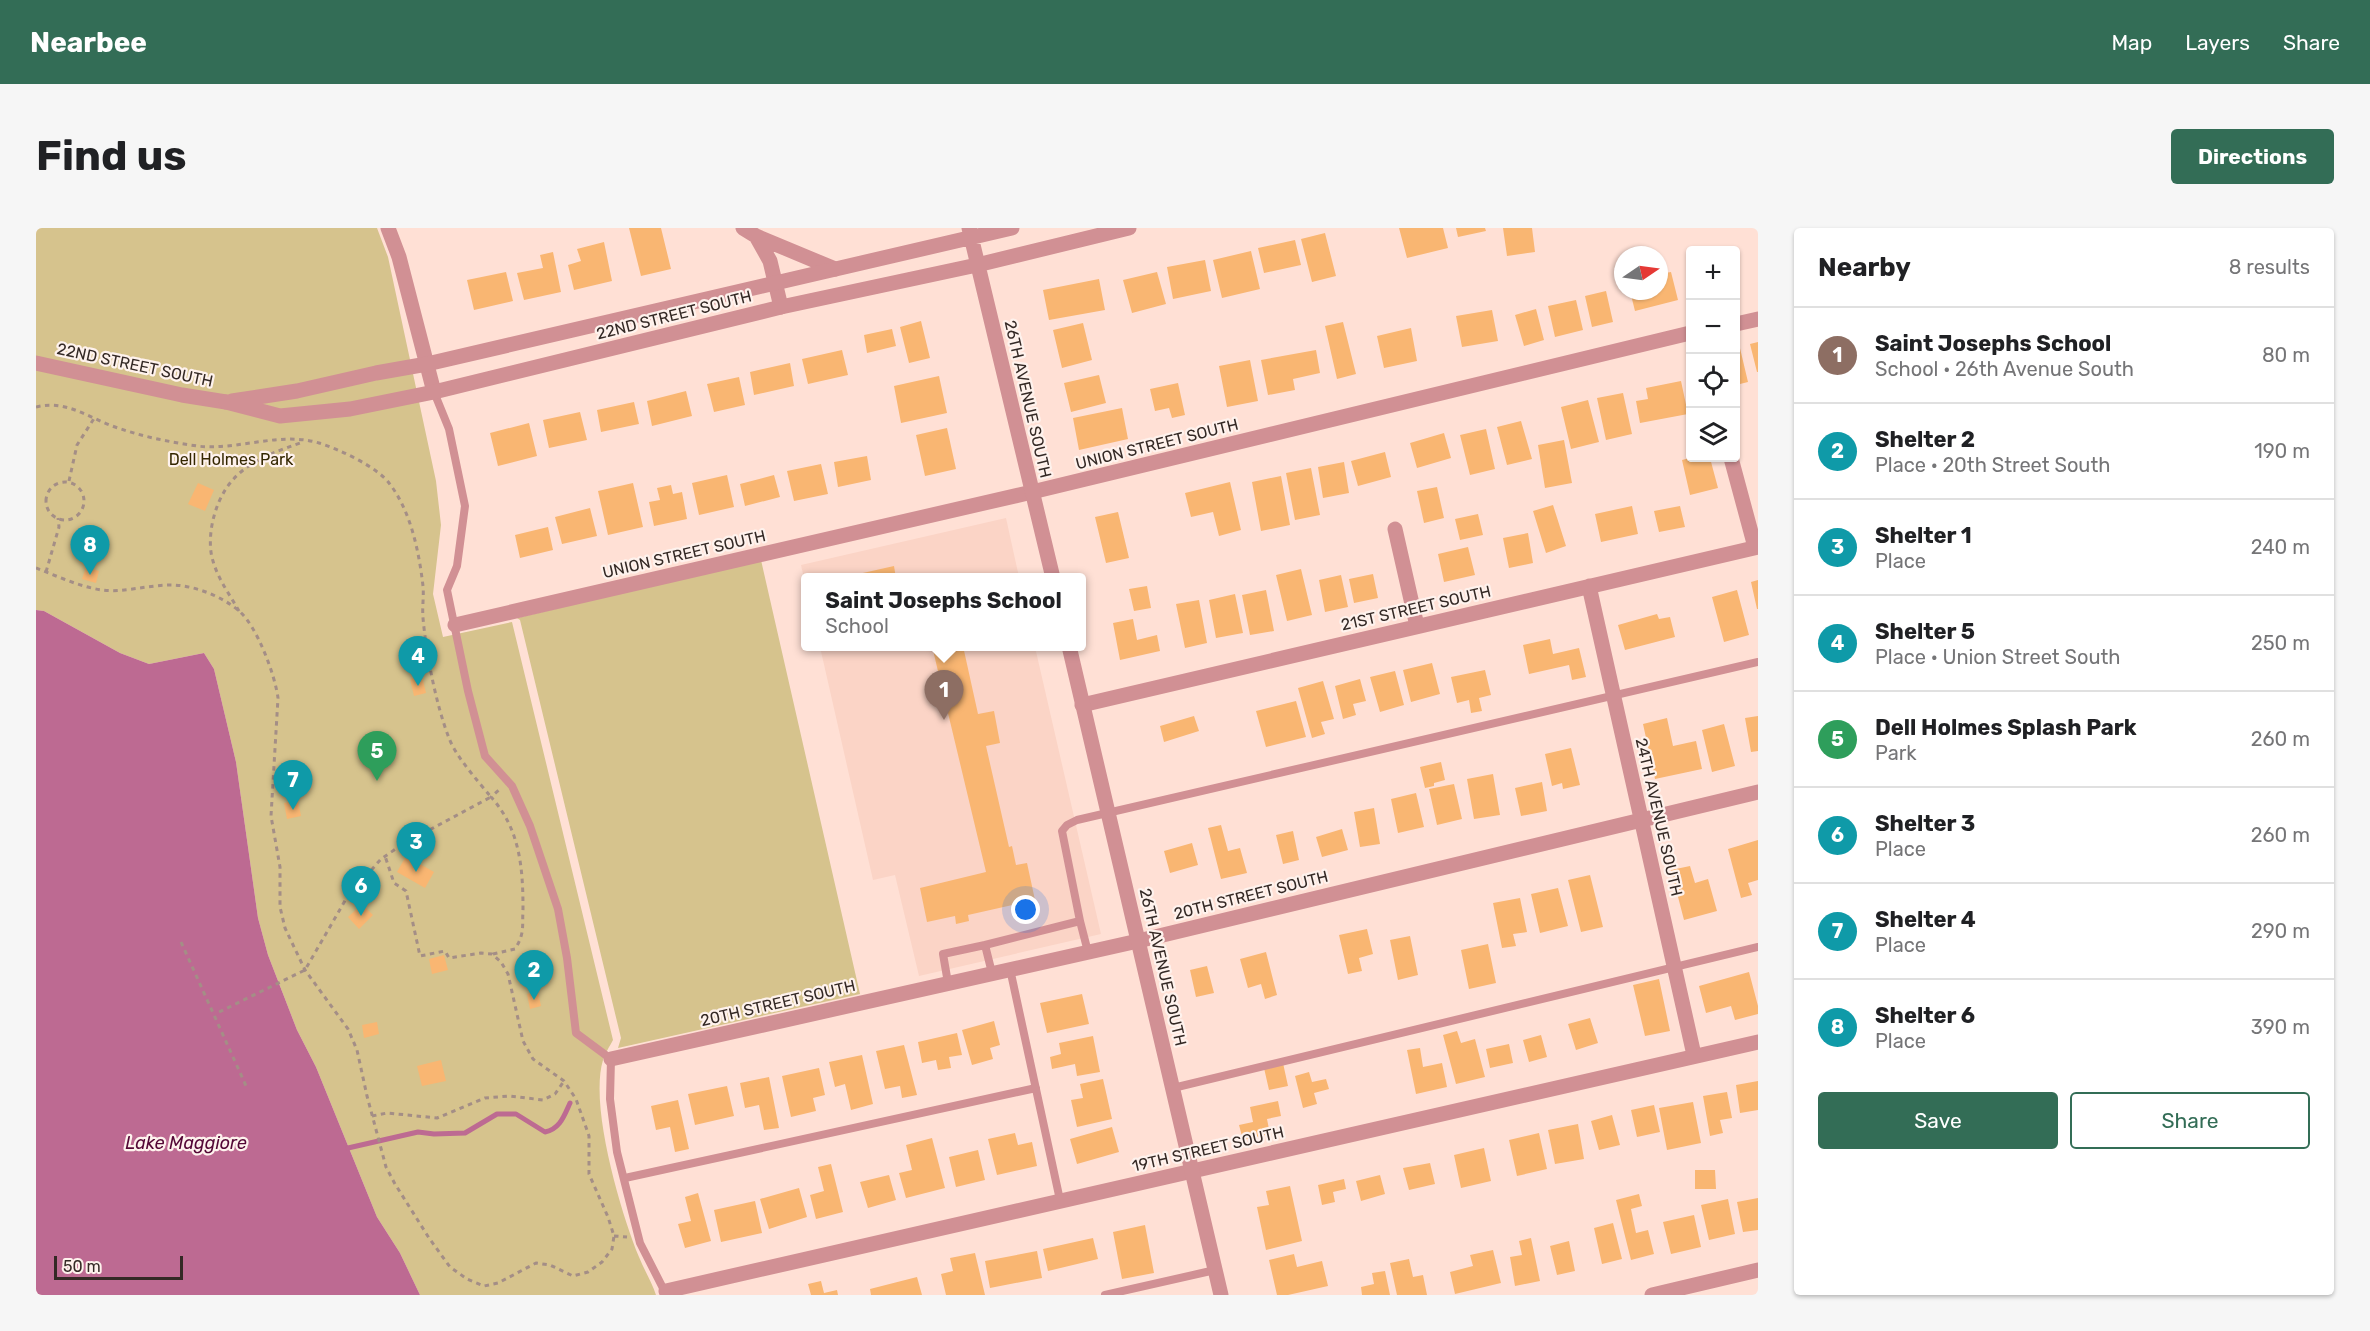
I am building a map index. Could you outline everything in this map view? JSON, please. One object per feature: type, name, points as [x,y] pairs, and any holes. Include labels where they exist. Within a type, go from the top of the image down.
[{"type":"street","points":[[388,228],[399,256],[434,392]]},
{"type":"street","name":"22ND STREET SOUTH","points":[[226,402],[297,391],[427,364],[776,283],[970,233],[1012,228]]},
{"type":"street","name":"22ND STREET SOUTH","points":[[36,363],[182,395],[226,402],[279,416],[350,409],[434,392],[781,307],[1129,228]]},
{"type":"street","points":[[750,232],[835,268]]},
{"type":"street","points":[[750,232],[770,261],[781,307]]},
{"type":"street","name":"26TH AVENUE SOUTH","points":[[970,233],[1052,573]]},
{"type":"street","points":[[1740,323],[1758,319]]},
{"type":"street","name":"UNION STREET SOUTH","points":[[455,625],[1032,492],[1686,334]]},
{"type":"street","points":[[1732,462],[1756,547]]},
{"type":"street","points":[[1395,529],[1417,626]]},
{"type":"street","name":"21ST STREET SOUTH","points":[[1083,705],[1756,547]]},
{"type":"street","name":"24TH AVENUE SOUTH","points":[[1589,586],[1694,1055]]},
{"type":"street","name":"26TH AVENUE SOUTH","points":[[1070,651],[1221,1295]]},
{"type":"street","name":"20TH STREET SOUTH","points":[[611,1059],[1138,941],[1758,792]]},
{"type":"street","name":"19TH STREET SOUTH","points":[[666,1293],[1060,1200],[1758,1042]]},
{"type":"street","points":[[1652,1295],[1758,1270]]},
{"type":"lane","points":[[434,392],[449,429],[465,506],[457,566],[447,590],[468,691],[485,756],[512,786],[530,826],[558,909],[567,958],[576,1033],[611,1059],[610,1099],[617,1152],[640,1243],[666,1293]]},
{"type":"lane","points":[[1088,952],[1062,831],[1067,825],[1077,820],[1758,662]]},
{"type":"lane","points":[[948,983],[942,954],[1080,921]]},
{"type":"lane","points":[[985,945],[992,974]]},
{"type":"lane","points":[[1173,1088],[1674,966],[1758,948]]},
{"type":"lane","points":[[1010,969],[1060,1200]]},
{"type":"lane","points":[[625,1178],[1036,1088]]},
{"type":"lane","points":[[1104,1295],[1215,1270]]},
{"type":"path","points":[[36,406],[63,406],[140,435],[211,447],[281,439],[316,442],[341,450],[389,482],[412,531],[423,588],[426,636],[449,740],[491,797],[502,808],[512,826],[520,854],[523,883],[523,937],[515,949],[504,954],[481,953],[449,958],[445,951],[420,957],[406,891],[394,883],[385,856]]},
{"type":"path","points":[[69,482],[77,445],[95,417]]},
{"type":"path","points":[[305,441],[262,457],[239,473],[228,484],[215,512],[211,530],[212,561],[239,611],[250,626],[276,682],[278,698],[271,816],[280,867],[280,907],[285,928],[305,970],[348,1029],[357,1050],[386,1167],[429,1239],[450,1267],[467,1279],[484,1286],[491,1285],[536,1263],[550,1265],[573,1276],[588,1272],[602,1262],[612,1250],[614,1236],[590,1174],[589,1136],[584,1118],[576,1099],[564,1082],[539,1064],[528,1050],[523,1041],[508,974],[501,962],[492,954]]},
{"type":"path","points":[[69,482],[75,484],[83,493],[84,505],[77,516],[64,520],[58,519],[48,510],[46,497],[52,486],[69,482]]},
{"type":"path","points":[[46,572],[59,527],[58,519]]},
{"type":"path","points":[[36,568],[101,590],[117,591],[154,585],[194,588],[217,597],[239,611]]},
{"type":"path","points":[[215,1014],[305,970],[346,898],[385,856],[491,797]]},
{"type":"path","points":[[181,942],[247,1088]]},
{"type":"path","points":[[372,1116],[387,1113],[437,1118],[485,1098],[510,1096],[543,1100],[555,1094],[564,1082]]},
{"type":"shaded area","points":[[1006,518],[1018,573],[803,573],[801,565]]},
{"type":"shaded area","points":[[821,651],[1036,651],[1101,934],[919,976],[895,875],[873,880]]},
{"type":"green space","name":"Dell Holmes Park","points":[[36,228],[377,228],[388,257],[436,481],[441,525],[433,594],[443,637],[512,622],[613,1040],[603,1060],[600,1080],[603,1131],[624,1214],[641,1262],[656,1295],[420,1295],[400,1253],[377,1217],[316,1067],[297,1030],[268,955],[258,918],[236,762],[214,669],[204,653],[149,664],[120,653],[44,611],[36,610]]},
{"type":"green space","points":[[761,560],[860,994],[618,1048],[621,1038],[520,620],[517,618]]},
{"type":"water","name":"Lake Maggiore","points":[[36,610],[44,611],[120,653],[149,664],[204,653],[214,669],[236,762],[258,918],[268,955],[297,1030],[316,1067],[377,1217],[400,1253],[420,1295],[36,1295]]},
{"type":"building","points":[[629,228],[661,228],[671,269],[641,276]]},
{"type":"building","points":[[1399,228],[1443,228],[1448,248],[1407,258]]},
{"type":"building","points":[[1456,228],[1485,228],[1486,231],[1458,237]]},
{"type":"building","points":[[1503,228],[1532,228],[1535,252],[1507,256]]},
{"type":"building","points":[[1325,233],[1336,276],[1312,282],[1301,239]]},
{"type":"building","points":[[1295,240],[1301,265],[1264,273],[1258,248]]},
{"type":"building","points":[[604,242],[612,281],[574,290],[568,265],[581,261],[577,249]]},
{"type":"building","points":[[1251,251],[1260,289],[1222,298],[1213,260]]},
{"type":"building","points":[[553,252],[561,292],[524,300],[517,273],[543,268],[540,255]]},
{"type":"building","points":[[1205,260],[1211,291],[1173,299],[1167,267]]},
{"type":"building","points":[[506,272],[513,301],[474,310],[467,280]]},
{"type":"building","points":[[1157,272],[1166,304],[1132,313],[1123,280]]},
{"type":"building","points":[[1668,272],[1671,272],[1678,300],[1635,311],[1632,300],[1668,300]]},
{"type":"building","points":[[1099,279],[1105,310],[1049,320],[1043,290]]},
{"type":"building","points":[[1606,291],[1613,322],[1592,327],[1585,296]]},
{"type":"building","points":[[1576,300],[1583,330],[1555,337],[1548,306]]},
{"type":"building","points":[[1536,309],[1544,340],[1524,346],[1515,315]]},
{"type":"building","points":[[1492,310],[1498,341],[1462,347],[1456,316]]},
{"type":"building","points":[[921,321],[930,358],[909,363],[900,327]]},
{"type":"building","points":[[1343,322],[1356,374],[1337,379],[1325,326]]},
{"type":"building","points":[[1083,323],[1092,360],[1062,368],[1053,330]]},
{"type":"building","points":[[1411,328],[1417,361],[1384,368],[1377,336]]},
{"type":"building","points":[[892,329],[896,346],[867,353],[864,335]]},
{"type":"building","points":[[1758,342],[1758,372],[1757,372],[1750,344]]},
{"type":"building","points":[[1740,348],[1748,382],[1740,384]]},
{"type":"building","points":[[842,350],[848,375],[808,384],[802,359]]},
{"type":"building","points":[[1316,350],[1320,373],[1293,379],[1295,390],[1268,395],[1261,360]]},
{"type":"building","points":[[1250,360],[1258,401],[1227,407],[1219,366]]},
{"type":"building","points":[[790,363],[794,386],[754,395],[750,372]]},
{"type":"building","points":[[1099,375],[1106,403],[1071,412],[1064,383]]},
{"type":"building","points":[[939,376],[947,413],[901,423],[894,386]]},
{"type":"building","points":[[739,377],[745,405],[714,412],[707,384]]},
{"type":"building","points":[[1681,381],[1686,414],[1640,423],[1636,401],[1648,399],[1646,388]]},
{"type":"building","points":[[1178,383],[1185,415],[1172,418],[1169,408],[1155,411],[1150,389]]},
{"type":"building","points":[[686,391],[692,416],[652,426],[647,401]]},
{"type":"building","points":[[1623,393],[1632,434],[1606,440],[1597,398]]},
{"type":"building","points":[[1588,400],[1599,442],[1571,449],[1561,407]]},
{"type":"building","points":[[634,402],[639,424],[601,432],[597,410]]},
{"type":"building","points":[[1122,408],[1128,439],[1079,450],[1073,418]]},
{"type":"building","points":[[580,412],[587,440],[549,448],[543,420]]},
{"type":"building","points":[[1521,421],[1532,459],[1507,465],[1497,427]]},
{"type":"building","points":[[529,423],[537,456],[498,466],[490,433]]},
{"type":"building","points":[[947,428],[956,469],[925,476],[916,435]]},
{"type":"building","points":[[1486,429],[1495,469],[1470,475],[1460,435]]},
{"type":"building","points":[[1444,433],[1451,458],[1417,468],[1410,443]]},
{"type":"building","points":[[1564,440],[1572,483],[1545,488],[1538,445]]},
{"type":"building","points":[[1385,452],[1391,477],[1358,486],[1351,461]]},
{"type":"building","points":[[867,456],[871,480],[838,487],[834,462]]},
{"type":"building","points":[[1682,460],[1711,462],[1718,488],[1690,495]]},
{"type":"building","points":[[1344,462],[1349,493],[1323,498],[1318,467]]},
{"type":"building","points":[[821,464],[828,494],[794,501],[787,471]]},
{"type":"building","points":[[1311,468],[1320,515],[1295,520],[1286,473]]},
{"type":"building","points":[[727,475],[734,507],[699,515],[692,483]]},
{"type":"building","points":[[774,475],[780,497],[745,506],[740,484]]},
{"type":"building","points":[[1281,476],[1290,525],[1261,531],[1252,482]]},
{"type":"building","points":[[1230,482],[1241,530],[1219,536],[1213,512],[1191,517],[1185,493]]},
{"type":"building","points":[[198,483],[214,490],[205,511],[188,504]]},
{"type":"building","points":[[633,483],[643,527],[608,535],[598,491]]},
{"type":"building","points":[[671,485],[673,494],[682,492],[687,519],[654,526],[649,502],[660,500],[657,488]]},
{"type":"building","points":[[1437,487],[1444,518],[1424,523],[1417,491]]},
{"type":"building","points":[[1553,505],[1566,546],[1546,553],[1533,511]]},
{"type":"building","points":[[1632,506],[1638,534],[1601,542],[1595,514]]},
{"type":"building","points":[[1680,506],[1685,527],[1659,532],[1654,511]]},
{"type":"building","points":[[590,508],[597,536],[562,544],[555,517]]},
{"type":"building","points":[[1118,512],[1129,558],[1106,563],[1095,517]]},
{"type":"building","points":[[1478,514],[1483,535],[1460,540],[1455,519]]},
{"type":"building","points":[[548,527],[553,550],[520,558],[515,535]]},
{"type":"building","points":[[1528,533],[1533,563],[1509,568],[1503,538]]},
{"type":"building","points":[[1468,547],[1475,575],[1444,582],[1438,554]]},
{"type":"building","points":[[894,566],[895,573],[863,573]]},
{"type":"building","points":[[86,567],[99,571],[96,583],[82,579]]},
{"type":"building","points":[[1301,569],[1312,615],[1287,621],[1276,575]]},
{"type":"building","points":[[1373,574],[1378,598],[1354,603],[1349,579]]},
{"type":"building","points":[[1341,575],[1348,607],[1325,612],[1319,580]]},
{"type":"building","points":[[1758,580],[1758,609],[1757,609],[1751,582]]},
{"type":"building","points":[[1147,586],[1151,608],[1134,611],[1129,589]]},
{"type":"building","points":[[1266,590],[1274,631],[1250,635],[1242,595]]},
{"type":"building","points":[[1737,590],[1749,635],[1724,642],[1712,597]]},
{"type":"building","points":[[1235,594],[1243,633],[1216,638],[1209,600]]},
{"type":"building","points":[[1199,600],[1207,643],[1185,648],[1176,604]]},
{"type":"building","points":[[1657,614],[1659,619],[1670,617],[1675,637],[1625,650],[1618,625]]},
{"type":"building","points":[[1133,619],[1137,640],[1157,635],[1160,651],[1120,660],[1113,623]]},
{"type":"building","points":[[1550,639],[1553,654],[1579,648],[1586,677],[1572,680],[1569,665],[1529,674],[1523,645]]},
{"type":"building","points":[[933,651],[964,651],[978,714],[994,711],[1000,743],[986,746],[1009,847],[1012,846],[1016,865],[1027,863],[1035,900],[968,915],[969,921],[956,924],[955,916],[927,922],[920,888],[986,872]]},
{"type":"building","points":[[1432,663],[1440,694],[1411,702],[1403,670]]},
{"type":"building","points":[[1485,670],[1491,695],[1479,698],[1482,711],[1471,713],[1469,700],[1457,703],[1451,677]]},
{"type":"building","points":[[1395,671],[1404,705],[1380,712],[1370,677]]},
{"type":"building","points":[[422,676],[426,693],[414,696],[410,679]]},
{"type":"building","points":[[1360,679],[1366,701],[1353,704],[1356,715],[1343,719],[1335,686]]},
{"type":"building","points":[[1323,681],[1334,719],[1321,722],[1325,734],[1312,738],[1298,688]]},
{"type":"building","points":[[1296,701],[1306,737],[1266,747],[1256,711]]},
{"type":"building","points":[[1194,716],[1199,731],[1164,742],[1160,726]]},
{"type":"building","points":[[1758,716],[1758,751],[1751,752],[1745,718]]},
{"type":"building","points":[[1667,718],[1673,746],[1696,741],[1702,769],[1655,779],[1643,724]]},
{"type":"building","points":[[1724,724],[1735,766],[1712,772],[1702,730]]},
{"type":"building","points":[[1571,748],[1580,785],[1563,789],[1562,783],[1552,786],[1545,754]]},
{"type":"building","points":[[1441,762],[1445,780],[1425,788],[1420,767]]},
{"type":"building","points":[[1493,774],[1500,815],[1474,819],[1467,779]]},
{"type":"building","points":[[1542,782],[1547,811],[1521,816],[1515,788]]},
{"type":"building","points":[[1454,784],[1462,819],[1437,825],[1429,789]]},
{"type":"building","points":[[1416,793],[1424,827],[1398,833],[1391,799]]},
{"type":"building","points":[[298,800],[301,816],[287,819],[284,803]]},
{"type":"building","points":[[1374,808],[1380,844],[1360,847],[1354,812]]},
{"type":"building","points":[[1221,825],[1228,851],[1240,848],[1247,873],[1221,879],[1208,828]]},
{"type":"building","points":[[1342,829],[1348,850],[1322,857],[1316,837]]},
{"type":"building","points":[[1293,831],[1299,860],[1283,864],[1276,835]]},
{"type":"building","points":[[1758,840],[1758,880],[1748,883],[1752,895],[1741,898],[1728,849]]},
{"type":"building","points":[[1192,843],[1198,865],[1170,873],[1164,851]]},
{"type":"building","points":[[406,856],[434,872],[425,888],[397,872]]},
{"type":"building","points":[[1690,866],[1695,883],[1708,879],[1717,911],[1684,920],[1671,870]]},
{"type":"building","points":[[1590,875],[1603,927],[1581,932],[1568,880]]},
{"type":"building","points":[[1558,888],[1568,926],[1540,933],[1531,894]]},
{"type":"building","points":[[1520,898],[1527,932],[1513,934],[1516,946],[1502,948],[1493,903]]},
{"type":"building","points":[[362,904],[373,915],[359,929],[348,917]]},
{"type":"building","points":[[1367,929],[1373,954],[1359,958],[1362,971],[1348,974],[1339,935]]},
{"type":"building","points":[[1410,936],[1418,975],[1398,980],[1390,940]]},
{"type":"building","points":[[1488,944],[1496,983],[1469,989],[1461,950]]},
{"type":"building","points":[[1266,952],[1277,995],[1265,999],[1261,984],[1248,988],[1240,959]]},
{"type":"building","points":[[444,955],[448,970],[432,974],[429,959]]},
{"type":"building","points":[[1207,966],[1214,993],[1196,997],[1190,970]]},
{"type":"building","points":[[1749,972],[1758,1014],[1735,1020],[1731,1006],[1706,1013],[1699,986]]},
{"type":"building","points":[[1659,979],[1670,1031],[1645,1036],[1633,985]]},
{"type":"building","points":[[538,991],[541,1006],[530,1009],[527,994]]},
{"type":"building","points":[[1082,994],[1089,1024],[1047,1033],[1040,1003]]},
{"type":"building","points":[[1590,1018],[1598,1043],[1576,1050],[1568,1024]]},
{"type":"building","points":[[994,1021],[1000,1045],[990,1048],[993,1059],[972,1065],[962,1030]]},
{"type":"building","points":[[377,1022],[379,1034],[364,1038],[362,1025]]},
{"type":"building","points":[[1457,1031],[1461,1043],[1475,1039],[1485,1077],[1456,1084],[1443,1035]]},
{"type":"building","points":[[957,1033],[962,1055],[949,1057],[951,1068],[938,1070],[936,1060],[922,1063],[918,1042]]},
{"type":"building","points":[[1541,1035],[1547,1057],[1529,1062],[1523,1040]]},
{"type":"building","points":[[1093,1036],[1100,1072],[1077,1076],[1075,1064],[1052,1069],[1050,1057],[1061,1054],[1059,1043]]},
{"type":"building","points":[[1509,1044],[1513,1063],[1490,1068],[1486,1049]]},
{"type":"building","points":[[904,1045],[917,1095],[902,1098],[900,1086],[885,1089],[876,1051]]},
{"type":"building","points":[[1420,1048],[1423,1067],[1442,1063],[1447,1087],[1416,1094],[1407,1050]]},
{"type":"building","points":[[862,1055],[873,1104],[851,1110],[845,1084],[835,1087],[829,1062]]},
{"type":"building","points":[[441,1060],[446,1081],[422,1086],[417,1066]]},
{"type":"building","points":[[1283,1063],[1288,1086],[1269,1090],[1264,1068]]},
{"type":"building","points":[[819,1068],[825,1095],[813,1098],[816,1111],[791,1117],[782,1076]]},
{"type":"building","points":[[1309,1072],[1312,1082],[1326,1079],[1329,1089],[1314,1093],[1317,1104],[1303,1108],[1295,1076]]},
{"type":"building","points":[[769,1077],[779,1128],[764,1130],[759,1105],[745,1108],[740,1083]]},
{"type":"building","points":[[1103,1079],[1112,1119],[1077,1127],[1071,1100],[1083,1098],[1080,1084]]},
{"type":"building","points":[[1758,1081],[1758,1110],[1740,1113],[1736,1085]]},
{"type":"building","points":[[727,1086],[734,1116],[695,1125],[688,1094]]},
{"type":"building","points":[[1727,1092],[1732,1118],[1720,1120],[1723,1133],[1710,1136],[1703,1096]]},
{"type":"building","points":[[678,1100],[689,1149],[675,1152],[670,1127],[656,1130],[651,1106]]},
{"type":"building","points":[[1278,1101],[1281,1116],[1267,1119],[1270,1134],[1243,1140],[1239,1125],[1253,1122],[1250,1107]]},
{"type":"building","points":[[1693,1102],[1701,1143],[1667,1150],[1659,1108]]},
{"type":"building","points":[[1654,1105],[1660,1132],[1637,1137],[1631,1110]]},
{"type":"building","points":[[1612,1115],[1620,1145],[1599,1150],[1591,1121]]},
{"type":"building","points":[[1578,1124],[1584,1159],[1555,1164],[1548,1130]]},
{"type":"building","points":[[1112,1127],[1119,1152],[1077,1164],[1070,1139]]},
{"type":"building","points":[[1015,1133],[1018,1145],[1032,1142],[1037,1166],[997,1175],[988,1139]]},
{"type":"building","points":[[1539,1133],[1547,1169],[1517,1176],[1509,1140]]},
{"type":"building","points":[[932,1138],[945,1188],[906,1198],[899,1173],[912,1170],[906,1145]]},
{"type":"building","points":[[1484,1148],[1491,1181],[1461,1188],[1454,1155]]},
{"type":"building","points":[[978,1150],[985,1180],[956,1187],[949,1157]]},
{"type":"building","points":[[1430,1163],[1435,1184],[1409,1190],[1403,1168]]},
{"type":"building","points":[[831,1164],[843,1212],[816,1219],[810,1195],[824,1191],[818,1167]]},
{"type":"building","points":[[1695,1170],[1715,1170],[1716,1189],[1695,1189]]},
{"type":"building","points":[[889,1175],[896,1200],[868,1208],[860,1182]]},
{"type":"building","points":[[1380,1175],[1385,1194],[1361,1201],[1356,1181]]},
{"type":"building","points":[[1344,1179],[1346,1189],[1333,1192],[1335,1202],[1322,1205],[1318,1185]]},
{"type":"building","points":[[1290,1186],[1302,1241],[1266,1250],[1257,1207],[1269,1205],[1266,1191]]},
{"type":"building","points":[[799,1188],[807,1217],[769,1229],[760,1199]]},
{"type":"building","points":[[698,1193],[711,1241],[685,1248],[678,1224],[691,1221],[685,1197]]},
{"type":"building","points":[[1639,1194],[1642,1206],[1631,1209],[1636,1233],[1648,1230],[1654,1254],[1631,1260],[1616,1200]]},
{"type":"building","points":[[1758,1198],[1758,1230],[1743,1232],[1737,1202]]},
{"type":"building","points":[[1728,1199],[1735,1234],[1709,1240],[1701,1205]]},
{"type":"building","points":[[755,1201],[762,1233],[721,1242],[714,1210]]},
{"type":"building","points":[[1694,1215],[1701,1247],[1671,1254],[1663,1222]]},
{"type":"building","points":[[1613,1223],[1622,1259],[1602,1264],[1594,1228]]},
{"type":"building","points":[[1145,1225],[1154,1273],[1122,1279],[1113,1232]]},
{"type":"building","points":[[1093,1238],[1098,1259],[1048,1271],[1043,1249]]},
{"type":"building","points":[[1531,1238],[1540,1281],[1515,1286],[1510,1257],[1522,1255],[1519,1241]]},
{"type":"building","points":[[1569,1241],[1575,1271],[1557,1275],[1550,1246]]},
{"type":"building","points":[[1493,1250],[1501,1283],[1455,1294],[1450,1272],[1473,1266],[1470,1255]]},
{"type":"building","points":[[1037,1251],[1042,1278],[990,1288],[985,1261]]},
{"type":"building","points":[[975,1253],[985,1295],[946,1295],[941,1274],[953,1271],[950,1258]]},
{"type":"building","points":[[1294,1254],[1297,1267],[1322,1261],[1328,1286],[1288,1295],[1277,1295],[1269,1260]]},
{"type":"building","points":[[1409,1259],[1413,1277],[1423,1275],[1427,1295],[1397,1295],[1390,1263]]},
{"type":"building","points":[[1385,1271],[1390,1295],[1362,1295],[1361,1287],[1374,1284],[1372,1273]]},
{"type":"building","points":[[917,1277],[922,1295],[871,1295],[870,1289]]},
{"type":"building","points":[[821,1281],[824,1293],[837,1290],[838,1295],[811,1295],[808,1284]]},
{"type":"waterway","points":[[348,1148],[418,1132],[465,1133],[497,1114],[516,1114],[545,1132],[558,1125],[570,1103]]},
{"type":"place","name":"Shelter 6","points":[[90,575]]},
{"type":"place","name":"Shelter 5","points":[[418,686]]},
{"type":"place","name":"Saint Josephs School","points":[[944,720]]},
{"type":"place","name":"Dell Holmes Splash Park","points":[[377,781]]},
{"type":"place","name":"Shelter 4","points":[[293,810]]},
{"type":"place","name":"Shelter 1","points":[[416,872]]},
{"type":"place","name":"Shelter 3","points":[[361,916]]},
{"type":"place","name":"Shelter 2","points":[[534,1000]]}]
